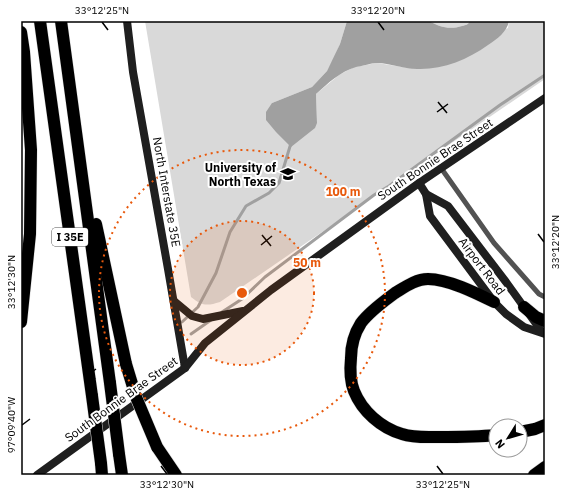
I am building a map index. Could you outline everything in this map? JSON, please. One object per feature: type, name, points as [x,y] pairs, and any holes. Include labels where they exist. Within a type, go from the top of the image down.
[{"type":"highway","name":"I 35E","points":[[40,21],[101,469]]},
{"type":"highway","name":"I 35E","points":[[61,21],[122,475]]},
{"type":"highway","points":[[21,32],[24,52],[31,150],[30,234],[21,322]]},
{"type":"highway","points":[[73,114],[126,364],[136,397],[157,447],[176,475]]},
{"type":"highway","points":[[53,116],[54,152]]},
{"type":"highway","points":[[488,435],[420,437],[403,434],[386,428],[375,420],[359,401],[354,390],[350,364],[354,337],[361,324],[370,313],[406,286],[428,279],[458,285],[494,302]]},
{"type":"highway","points":[[524,307],[536,317],[544,329]]},
{"type":"highway","points":[[528,430],[545,425]]},
{"type":"highway","points":[[534,475],[545,468]]},
{"type":"main road","name":"North Interstate 35E","points":[[127,21],[133,72],[185,368]]},
{"type":"main road","name":"South Bonnie Brae Street","points":[[36,475],[185,368],[205,343],[244,310],[419,183],[545,98]]},
{"type":"main road","name":"Airport Road","points":[[419,183],[426,194],[430,216],[494,302],[506,314],[524,327],[544,329]]},
{"type":"main road","name":"Airport Road","points":[[426,194],[448,206],[524,307]]},
{"type":"main road","points":[[174,301],[192,316],[203,319],[244,310]]},
{"type":"lane","points":[[441,168],[494,243],[539,294],[545,297]]},
{"type":"shaded area","name":"University of North Texas","points":[[145,21],[347,21],[340,44],[327,71],[312,87],[272,103],[317,123],[316,94],[339,75],[354,67],[377,63],[416,69],[508,28],[509,21],[545,21],[545,79],[220,302],[202,304],[191,297]]},
{"type":"shaded area","points":[[347,21],[429,21],[449,28],[466,25],[470,21],[509,21],[504,32],[491,43],[472,55],[445,66],[417,69],[375,63],[350,69],[334,78],[316,94],[317,123],[315,128],[291,147],[266,120],[266,112],[272,103],[312,87],[327,71],[340,44]]},
{"type":"shaded area","points":[[429,21],[470,21],[466,25],[449,28]]},
{"type":"waterway","points":[[222,312],[242,299],[265,277],[374,195],[389,186],[500,105],[545,75]]},
{"type":"waterway","points":[[182,322],[198,307],[216,273],[230,232],[246,206],[269,193],[279,183],[291,143]]},
{"type":"waterway","points":[[191,334],[211,320]]},
{"type":"place","name":"University of North Texas","points":[[288,174]]}]
